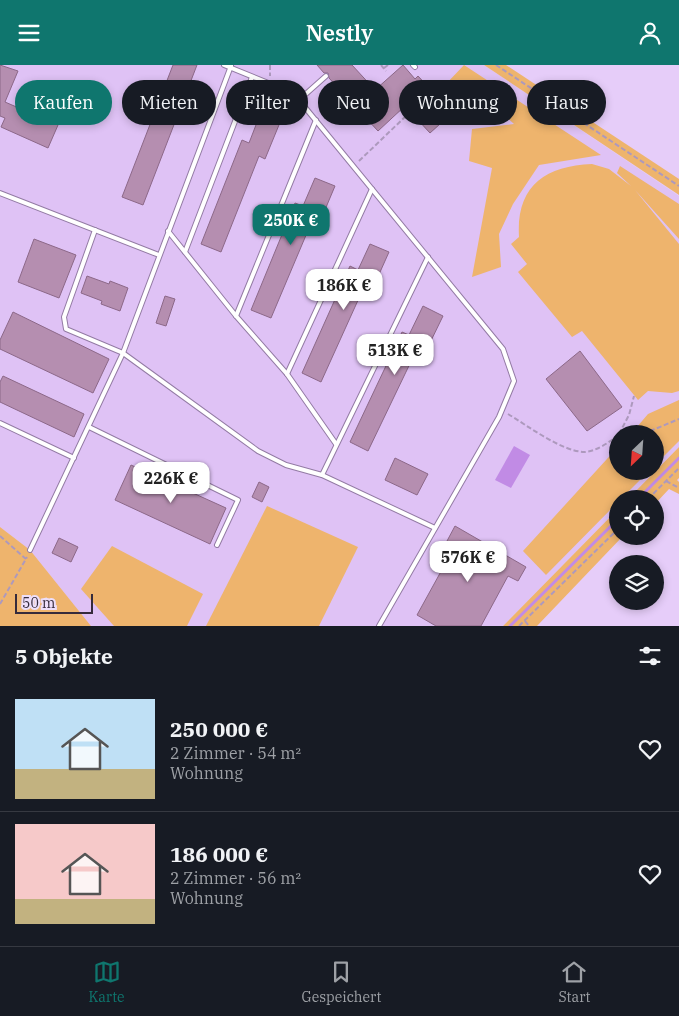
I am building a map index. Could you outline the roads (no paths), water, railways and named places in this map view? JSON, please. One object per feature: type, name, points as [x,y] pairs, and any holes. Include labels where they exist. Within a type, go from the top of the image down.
[{"type":"lane","points":[[224,65],[231,66],[260,80]]},
{"type":"lane","points":[[30,550],[123,353],[231,66]]},
{"type":"lane","points":[[308,92],[326,76]]},
{"type":"lane","points":[[184,252],[252,77]]},
{"type":"lane","points":[[308,111],[503,349],[514,381],[502,411],[379,626]]},
{"type":"lane","points":[[236,316],[316,120]]},
{"type":"lane","points":[[287,374],[372,189]]},
{"type":"lane","points":[[0,193],[159,255]]},
{"type":"lane","points":[[95,230],[64,317],[66,329],[123,353],[258,451],[286,465],[322,475],[435,528]]},
{"type":"lane","points":[[168,231],[236,316],[287,374],[336,444]]},
{"type":"lane","points":[[322,475],[428,257]]},
{"type":"lane","points":[[0,423],[74,458]]},
{"type":"lane","points":[[89,427],[238,500],[217,545]]},
{"type":"waterway","points":[[647,490],[679,458]]},
{"type":"waterway","points":[[510,626],[609,528]]}]
